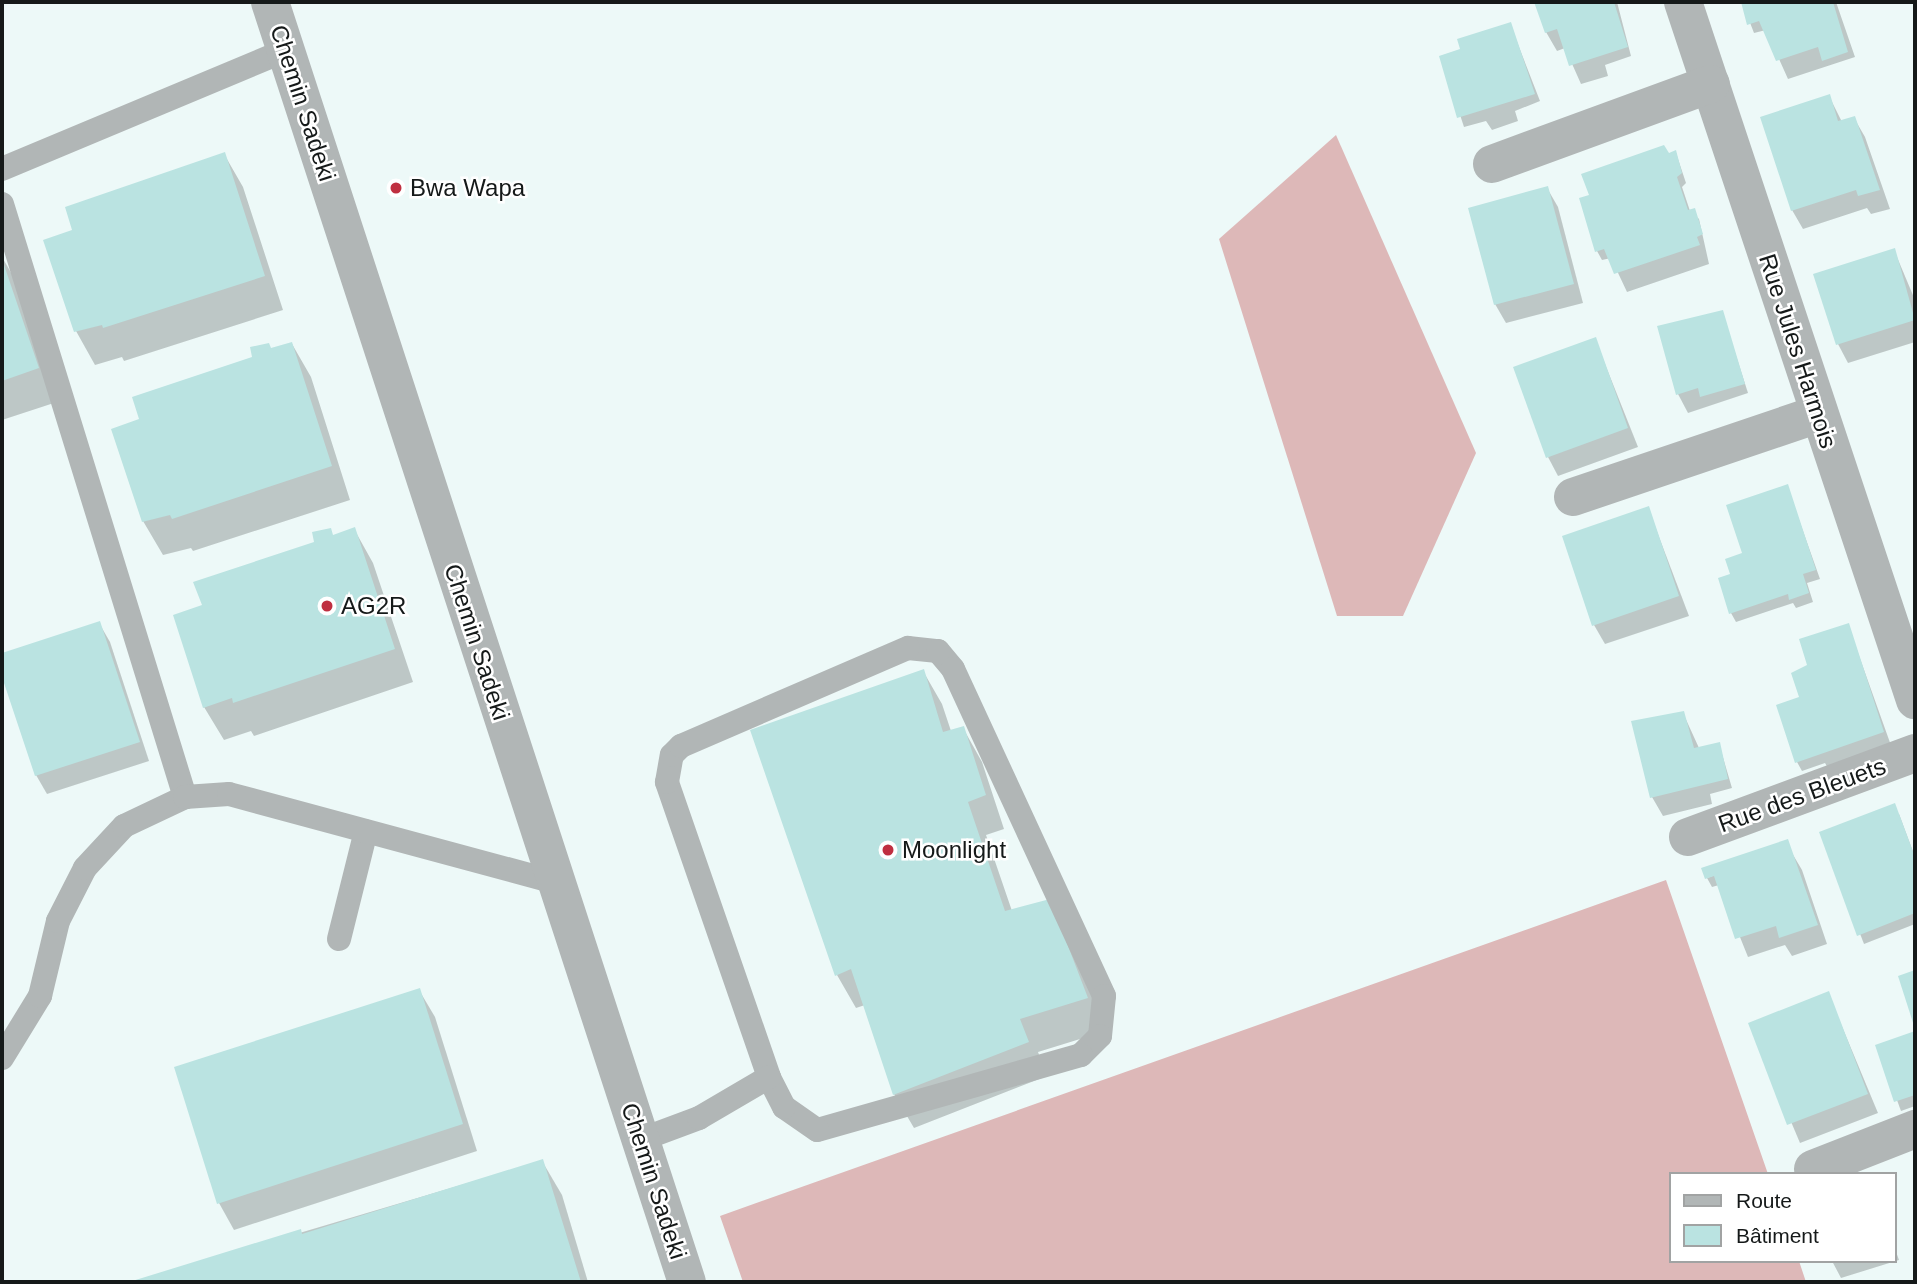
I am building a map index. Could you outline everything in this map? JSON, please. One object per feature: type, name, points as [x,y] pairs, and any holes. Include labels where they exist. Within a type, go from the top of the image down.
[{"type":"street","name":"Chemin Sadeki","points":[[270,2],[687,1282]]},
{"type":"street","name":"Rue Jules Harmois","points":[[1684,2],[1818,414],[1915,700]]},
{"type":"street","points":[[1492,164],[1711,84]]},
{"type":"street","points":[[1573,497],[1818,414]]},
{"type":"street","name":"Rue des Bleuets","points":[[1688,837],[1915,753]]},
{"type":"street","points":[[1813,1169],[1915,1129]]},
{"type":"lane","points":[[2,169],[286,50]]},
{"type":"lane","points":[[2,204],[185,797]]},
{"type":"lane","points":[[908,648],[937,651],[953,669],[1104,996],[1100,1036],[1081,1055],[817,1130],[784,1107],[769,1077],[667,782],[672,755],[681,746],[908,648]]},
{"type":"lane","points":[[2,1058],[40,996],[58,921],[85,868],[124,826],[185,797],[229,794],[555,882]]},
{"type":"lane","points":[[339,939],[366,831]]},
{"type":"lane","points":[[640,1140],[699,1118],[769,1077]]},
{"type":"shaded area","points":[[1336,135],[1476,453],[1403,616],[1337,616],[1219,239]]},
{"type":"shaded area","points":[[1666,880],[1767,1172],[1668,1172],[1668,1263],[1800,1263],[1806,1282],[743,1282],[720,1216]]},
{"type":"building","points":[[1534,2],[1614,2],[1628,47],[1569,66],[1557,29],[1545,33]]},
{"type":"building","points":[[1741,2],[1833,2],[1848,52],[1822,61],[1818,47],[1776,61],[1759,21],[1747,25]]},
{"type":"building","points":[[1511,22],[1535,94],[1457,118],[1439,56],[1460,49],[1457,39]]},
{"type":"building","points":[[1830,94],[1838,121],[1855,116],[1880,190],[1858,196],[1856,190],[1791,211],[1760,117]]},
{"type":"building","points":[[1664,145],[1669,153],[1676,150],[1682,173],[1677,177],[1688,210],[1695,208],[1703,234],[1697,237],[1700,245],[1614,274],[1604,249],[1595,252],[1579,198],[1589,195],[1581,174]]},
{"type":"building","points":[[225,152],[265,276],[103,328],[102,325],[74,332],[43,240],[72,230],[65,207]]},
{"type":"building","points":[[1548,186],[1574,284],[1494,305],[1468,208]]},
{"type":"building","points":[[1895,248],[1915,320],[1836,345],[1813,274]]},
{"type":"building","points":[[2,259],[39,368],[2,381]]},
{"type":"building","points":[[1723,310],[1745,384],[1700,397],[1698,388],[1676,395],[1657,326]]},
{"type":"building","points":[[1596,337],[1628,428],[1546,458],[1513,367]]},
{"type":"building","points":[[292,342],[332,466],[172,519],[170,515],[142,522],[111,429],[139,419],[132,397],[252,357],[250,347],[269,343],[271,348]]},
{"type":"building","points":[[1788,484],[1816,570],[1803,574],[1809,593],[1789,600],[1788,594],[1729,614],[1718,578],[1730,574],[1725,559],[1742,553],[1726,505]]},
{"type":"building","points":[[1649,506],[1679,596],[1592,626],[1562,536]]},
{"type":"building","points":[[355,527],[395,649],[233,703],[232,698],[203,708],[173,615],[202,605],[193,582],[314,542],[312,532],[331,528],[333,535]]},
{"type":"building","points":[[100,621],[140,742],[35,776],[2,677],[2,653]]},
{"type":"building","points":[[1849,623],[1884,732],[1795,763],[1776,705],[1799,697],[1791,673],[1807,665],[1799,639]]},
{"type":"building","name":"Moonlight","points":[[924,669],[943,732],[964,726],[986,795],[968,802],[1005,911],[1050,899],[1088,998],[1020,1019],[1029,1042],[893,1095],[851,969],[835,976],[750,730]]},
{"type":"building","points":[[1684,711],[1694,748],[1720,742],[1728,779],[1650,798],[1631,721]]},
{"type":"building","points":[[1895,803],[1915,857],[1915,913],[1857,936],[1819,832]]},
{"type":"building","points":[[1788,839],[1818,925],[1779,938],[1776,926],[1735,939],[1714,876],[1705,879],[1701,868]]},
{"type":"building","points":[[1915,970],[1915,1029],[1898,976]]},
{"type":"building","points":[[420,988],[463,1124],[217,1204],[174,1067]]},
{"type":"building","points":[[1829,991],[1868,1094],[1787,1125],[1748,1023]]},
{"type":"building","points":[[1915,1031],[1915,1095],[1894,1102],[1875,1045]]},
{"type":"building","points":[[543,1159],[581,1282],[129,1282],[301,1229],[302,1234]]},
{"type":"place","name":"Bwa Wapa","points":[[396,188]]},
{"type":"place","name":"AG2R","points":[[327,606]]},
{"type":"place","name":"Moonlight","points":[[888,850]]}]
